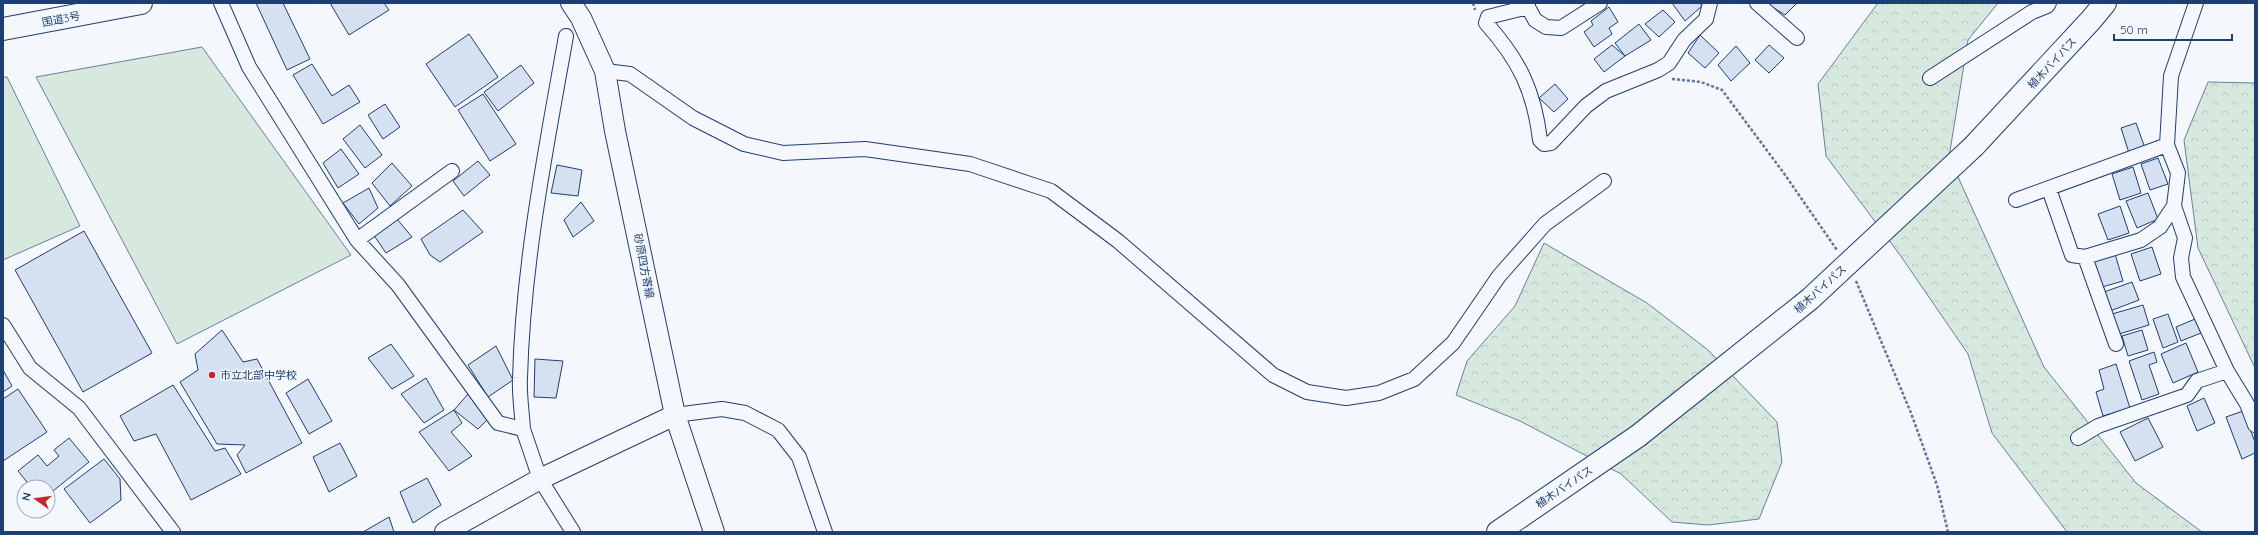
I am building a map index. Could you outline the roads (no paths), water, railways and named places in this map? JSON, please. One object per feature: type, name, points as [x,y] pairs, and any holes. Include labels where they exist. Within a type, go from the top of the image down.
[{"type":"highway","name":"国道3号","points":[[3,29],[141,3]]},
{"type":"highway","name":"植木バイパス","points":[[1498,532],[1638,436],[1810,299],[1974,146],[2100,9]]},
{"type":"main road","name":"砂原四方寄線","points":[[571,3],[581,18],[605,71],[615,130],[675,415],[714,532]]},
{"type":"main road","points":[[445,532],[540,478],[675,415]]},
{"type":"street","points":[[221,3],[249,67],[357,240],[398,285],[498,422],[524,429]]},
{"type":"street","points":[[1600,3],[1560,28],[1546,27],[1535,20],[1528,5],[1488,17],[1486,23],[1506,45],[1519,66],[1530,90],[1540,140],[1544,144],[1551,143],[1586,106],[1606,91],[1658,70],[1669,63],[1684,40],[1706,19],[1710,3]]},
{"type":"street","points":[[1757,3],[1797,38]]},
{"type":"street","points":[[1930,78],[2032,12],[2047,6],[2049,3]]},
{"type":"street","points":[[2196,3],[2171,76],[2167,145],[2178,173],[2174,206],[2185,238],[2181,258],[2184,277],[2227,371],[2247,404],[2255,425]]},
{"type":"street","points":[[566,36],[535,211],[520,379],[524,429],[540,478],[573,532]]},
{"type":"street","points":[[605,71],[630,74],[693,118],[744,144],[783,153],[865,149],[970,164],[1051,191],[1118,242],[1273,375],[1307,392],[1346,398],[1379,394],[1414,379],[1453,343],[1499,276],[1545,224],[1604,181]]},
{"type":"street","points":[[2016,200],[2167,145]]},
{"type":"street","points":[[357,240],[452,171]]},
{"type":"street","points":[[2049,189],[2072,255],[2085,257],[2141,240],[2160,227],[2174,206]]},
{"type":"street","points":[[2085,257],[2116,344]]},
{"type":"street","points":[[3,325],[30,368],[80,408],[173,532]]},
{"type":"street","points":[[2078,438],[2098,426],[2187,395],[2197,381],[2227,371]]},
{"type":"street","points":[[675,415],[722,409],[745,413],[778,430],[799,457],[825,532]]},
{"type":"place","name":"市立北部中学校","points":[[212,375]]}]
